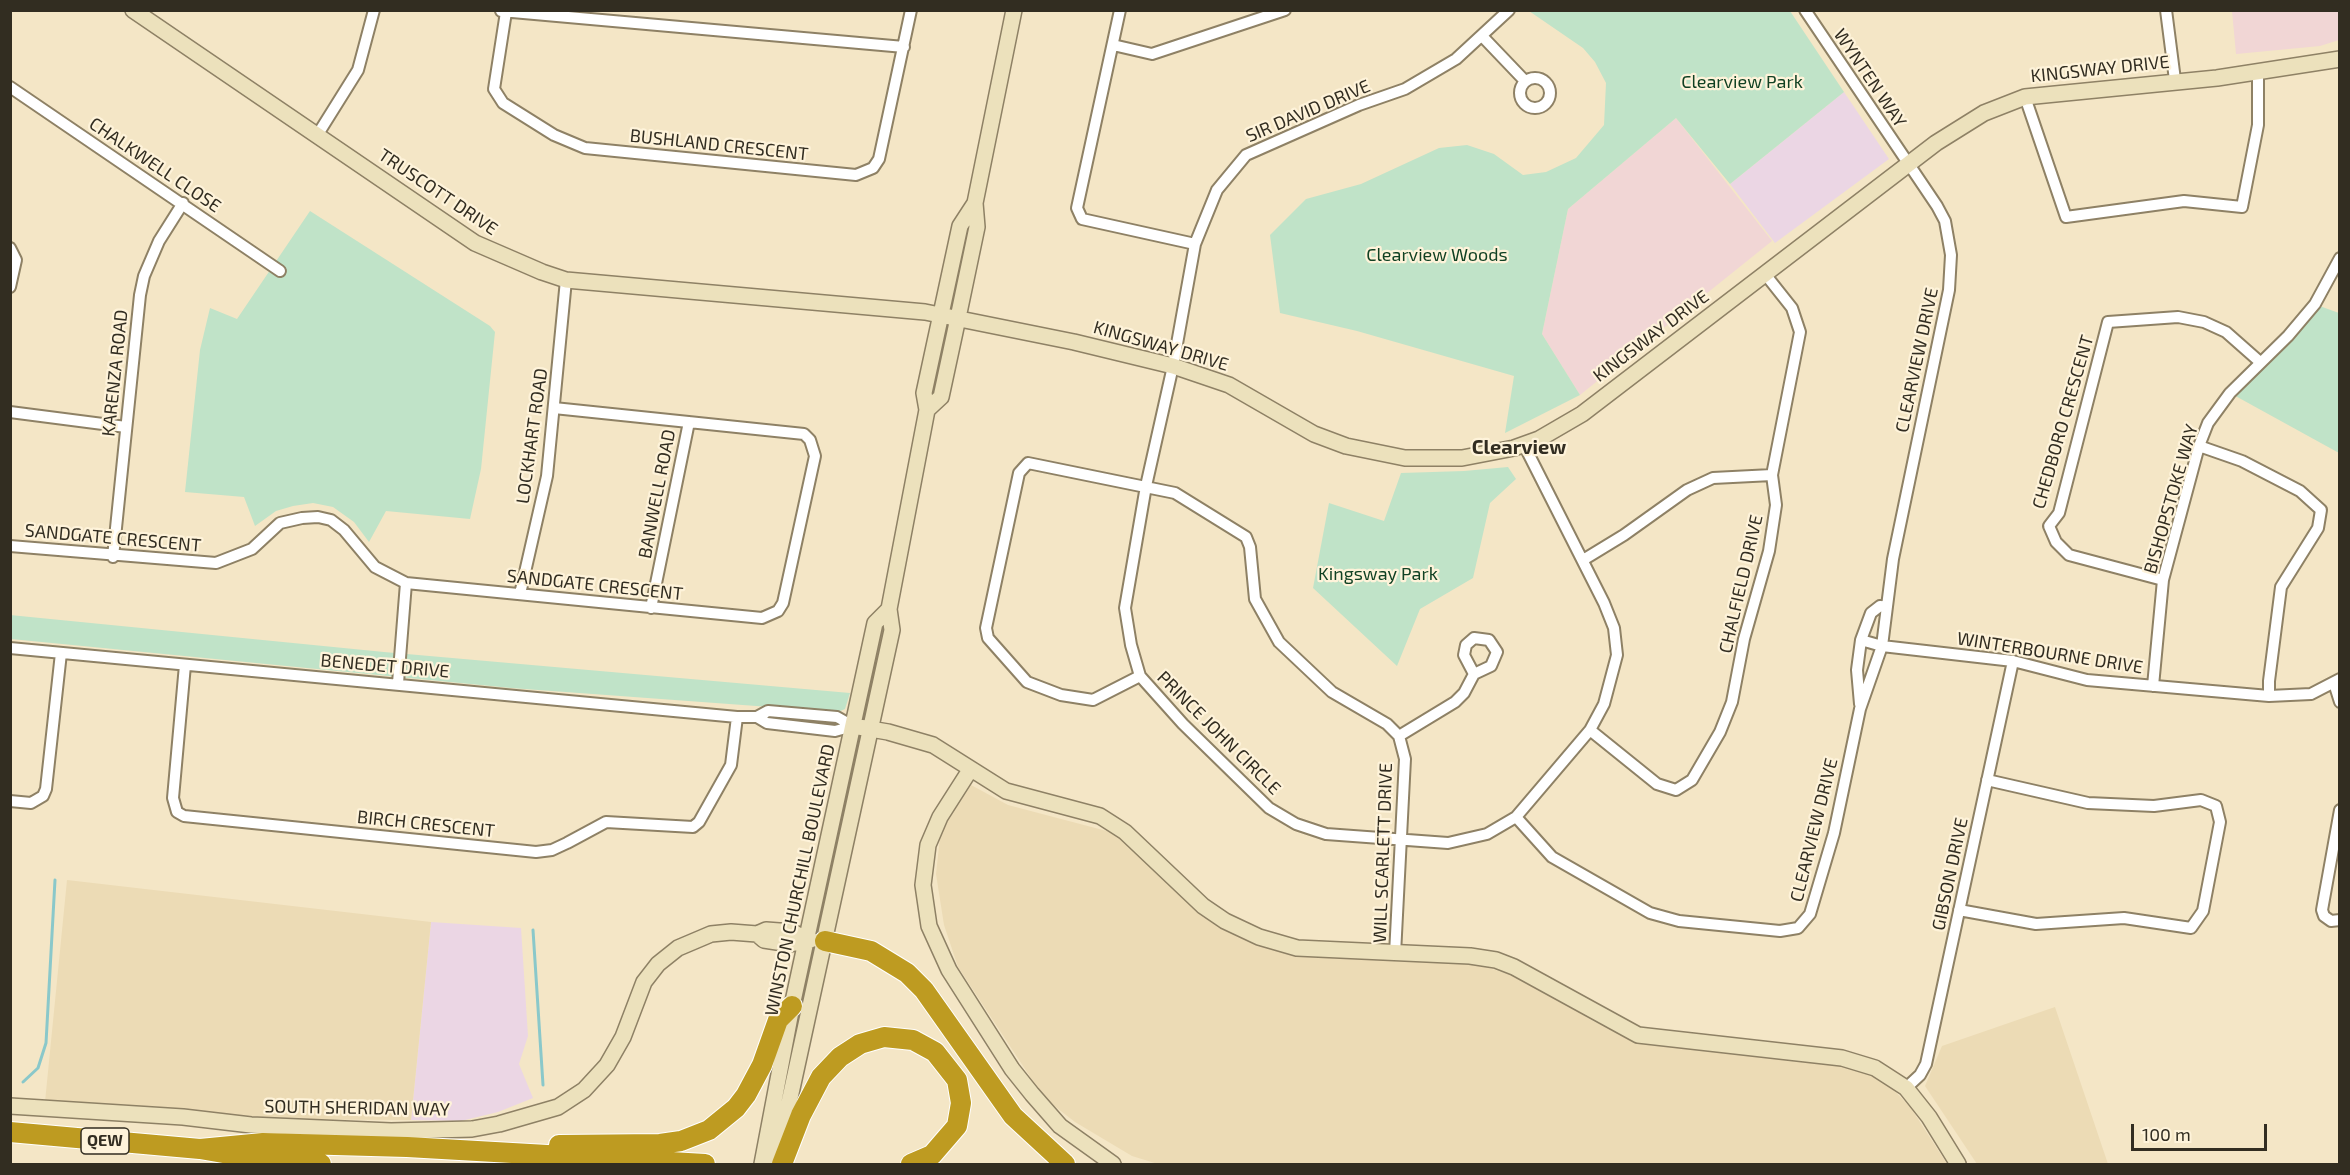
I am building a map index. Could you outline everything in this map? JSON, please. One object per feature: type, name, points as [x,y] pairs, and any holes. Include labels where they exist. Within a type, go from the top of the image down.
[{"type":"highway","points":[[816,940],[871,951],[907,973],[924,990],[1013,1116],[1065,1164]]},
{"type":"highway","points":[[407,1147],[660,1144],[696,1136],[709,1130],[736,1108],[756,1078],[778,1020],[792,1006]]},
{"type":"highway","points":[[782,1164],[779,1142],[801,1115],[815,1088],[840,1057],[872,1039],[884,1037],[913,1040],[935,1052],[957,1080],[962,1103],[957,1126],[947,1140],[932,1155],[911,1164]]},
{"type":"highway","name":"QEW","points":[[10,1132],[200,1149],[246,1158],[321,1164]]},
{"type":"highway","points":[[200,1149],[263,1143],[407,1147],[705,1164]]},
{"type":"street","name":"TRUSCOTT DRIVE","points":[[133,10],[475,243],[521,264],[566,280],[941,315]]},
{"type":"street","points":[[318,134],[358,70],[374,10]]},
{"type":"street","name":"BUSHLAND CRESCENT","points":[[503,11],[495,89],[503,103],[554,135],[585,148],[856,175],[873,168],[879,159],[911,10]]},
{"type":"street","name":"WINSTON CHURCHILL BOULEVARD","points":[[927,410],[941,397],[958,319],[978,227],[975,203],[1014,10]]},
{"type":"street","points":[[1120,10],[1077,208],[1082,219],[1195,244]]},
{"type":"street","points":[[1113,45],[1152,54],[1285,10]]},
{"type":"street","name":"SIR DAVID DRIVE","points":[[1173,366],[1195,244],[1217,190],[1246,155],[1359,105],[1405,89],[1456,59],[1509,10]]},
{"type":"street","name":"WYNTEN WAY","points":[[1805,10],[1908,165]]},
{"type":"street","points":[[2166,10],[2175,80]]},
{"type":"street","points":[[503,11],[904,47]]},
{"type":"street","points":[[1482,36],[1525,81]]},
{"type":"street","name":"KINGSWAY DRIVE","points":[[941,315],[1074,342],[1173,366],[1244,392],[1314,434],[1346,446],[1405,458],[1462,458],[1524,445],[1582,414],[1908,165],[1984,113],[2025,97],[2258,72],[2340,59]]},
{"type":"street","points":[[2025,97],[2066,217],[2184,201],[2242,207],[2258,125],[2258,72]]},
{"type":"street","name":"CHALKWELL CLOSE","points":[[10,87],[280,271]]},
{"type":"street","name":"CLEARVIEW DRIVE","points":[[1516,817],[1551,857],[1650,913],[1679,921],[1780,931],[1798,928],[1810,914],[1831,843],[1860,709],[1882,646],[1893,559],[1949,290],[1952,255],[1944,221],[1937,206],[1908,165]]},
{"type":"street","name":"KARENZA ROAD","points":[[113,557],[140,295],[144,276],[159,241],[183,203]]},
{"type":"street","name":"WINSTON CHURCHILL BOULEVARD","points":[[762,1164],[779,1142],[792,1006],[816,940],[871,729],[892,630],[889,609],[927,410],[924,393],[960,226],[975,203]]},
{"type":"street","points":[[10,248],[16,260],[10,286]]},
{"type":"street","name":"BISHOPSTOKE WAY","points":[[2153,686],[2163,580],[2199,446],[2208,423],[2230,393],[2315,304],[2340,258]]},
{"type":"street","name":"CHALFIELD DRIVE","points":[[1590,730],[1658,784],[1676,790],[1692,780],[1720,732],[1732,702],[1744,639],[1769,551],[1776,505],[1772,475],[1800,332],[1792,308],[1765,274]]},
{"type":"street","name":"LOCKHART ROAD","points":[[520,594],[546,476],[566,280]]},
{"type":"street","name":"CHEDBORO CRESCENT","points":[[2163,580],[2069,555],[2056,542],[2049,526],[2059,513],[2108,322],[2178,316],[2204,322],[2226,332],[2260,362]]},
{"type":"street","name":"PRINCE JOHN CIRCLE","points":[[1173,366],[1146,486],[1125,608],[1131,645],[1140,676],[1183,724],[1269,808],[1296,824],[1326,834],[1448,843],[1487,834],[1516,817],[1590,730],[1604,704],[1617,655],[1614,628],[1583,560],[1524,445]]},
{"type":"street","name":"SANDGATE CRESCENT","points":[[10,546],[113,557],[216,563],[243,555],[259,544],[280,523],[318,517],[331,520],[344,530],[375,567],[406,583],[762,618],[778,611],[783,603],[815,456],[810,440],[804,434],[554,408]]},
{"type":"street","points":[[10,412],[126,427]]},
{"type":"street","name":"BANWELL ROAD","points":[[651,608],[689,422]]},
{"type":"street","points":[[2199,446],[2242,461],[2300,491],[2321,510],[2318,528],[2281,587],[2269,696]]},
{"type":"street","points":[[1140,676],[1093,700],[1061,695],[1027,682],[988,638],[986,628],[1018,473],[1029,463],[1175,493],[1246,537],[1250,547],[1255,599],[1279,642],[1332,692],[1387,724],[1399,736],[1455,702],[1464,693],[1474,674]]},
{"type":"street","points":[[1583,560],[1624,536],[1687,490],[1713,478],[1772,475]]},
{"type":"street","points":[[398,683],[406,583]]},
{"type":"street","name":"CLEARVIEW DRIVE","points":[[1860,709],[1857,670],[1861,640],[1871,613],[1880,606],[1887,607]]},
{"type":"street","name":"WINSTON CHURCHILL BOULEVARD","points":[[775,1164],[853,726],[875,623],[889,609]]},
{"type":"street","name":"WINTERBOURNE DRIVE","points":[[1861,640],[1882,646],[2013,661],[2087,680],[2269,696],[2311,694],[2337,681]]},
{"type":"street","name":"BENEDET DRIVE","points":[[10,648],[398,683],[737,717],[757,717],[767,723],[835,731],[853,726]]},
{"type":"street","points":[[10,801],[31,803],[38,801],[46,789],[61,653]]},
{"type":"street","name":"GIBSON DRIVE","points":[[1906,1088],[1920,1075],[1926,1064],[2013,661]]},
{"type":"street","name":"BIRCH CRESCENT","points":[[185,665],[173,798],[177,812],[184,816],[536,852],[560,846],[606,822],[693,827],[699,822],[731,765],[737,717]]},
{"type":"street","points":[[2337,681],[2340,702]]},
{"type":"street","points":[[853,726],[933,745],[1006,791],[1026,798],[1072,806],[1100,816],[1125,832],[1203,906],[1225,921],[1259,937],[1297,948],[1470,956],[1496,960],[1515,967],[1638,1035],[1842,1058],[1875,1068],[1906,1088],[1929,1117],[1958,1164]]},
{"type":"street","name":"WILL SCARLETT DRIVE","points":[[1395,954],[1404,759],[1399,736]]},
{"type":"street","points":[[970,770],[940,817],[928,845],[923,885],[929,926],[949,970],[1012,1068],[1060,1126],[1113,1164]]},
{"type":"street","points":[[1959,910],[2036,924],[2124,918],[2191,928],[2203,911],[2220,822],[2216,806],[2201,800],[2154,806],[2088,803],[1987,780]]},
{"type":"street","points":[[2340,810],[2322,910],[2324,916],[2331,921],[2340,920]]},
{"type":"street","name":"SOUTH SHERIDAN WAY","points":[[10,1106],[183,1117],[251,1125],[391,1131],[472,1129],[525,1119],[558,1107],[584,1090],[607,1065],[623,1037],[644,982],[658,964],[678,948],[711,934],[731,932],[756,934],[766,930],[793,932],[816,940]]},
{"type":"shaded area","points":[[2232,11],[2339,11],[2339,40],[2320,46],[2236,54]]},
{"type":"shaded area","points":[[1844,92],[1889,159],[1775,243],[1730,184]]},
{"type":"shaded area","points":[[1676,118],[1772,241],[1580,395],[1542,334],[1568,209]]},
{"type":"shaded area","points":[[971,785],[1008,805],[1118,834],[1166,882],[1210,920],[1246,939],[1472,963],[1522,978],[1593,1021],[1650,1045],[1850,1065],[1887,1083],[1911,1108],[1947,1164],[1158,1164],[1132,1156],[1075,1122],[1044,1098],[958,967],[944,925],[936,874],[941,828]]},
{"type":"shaded area","points":[[67,880],[431,922],[411,1120],[239,1119],[45,1102]]},
{"type":"shaded area","points":[[431,922],[521,928],[528,1036],[519,1064],[533,1098],[498,1112],[461,1121],[411,1120]]},
{"type":"shaded area","points":[[2055,1007],[2108,1164],[1977,1164],[1925,1086],[1942,1046]]},
{"type":"green space","points":[[1529,11],[1790,11],[1844,92],[1730,184],[1676,118],[1568,209],[1542,334],[1580,395],[1505,433],[1514,376],[1357,331],[1280,313],[1270,235],[1306,199],[1361,184],[1439,148],[1467,145],[1494,154],[1523,175],[1546,172],[1576,158],[1604,125],[1606,83],[1595,62],[1583,48]]},
{"type":"green space","points":[[310,211],[490,326],[495,332],[481,469],[470,519],[386,511],[369,542],[354,522],[333,507],[313,503],[293,506],[276,511],[255,526],[244,497],[185,492],[200,350],[210,308],[237,319]]},
{"type":"green space","points":[[2314,304],[2339,313],[2339,453],[2230,393]]},
{"type":"green space","name":"Kingsway Park","points":[[1508,467],[1516,479],[1490,503],[1473,578],[1420,609],[1397,666],[1313,588],[1329,503],[1384,521],[1401,473]]},
{"type":"green space","points":[[10,615],[384,652],[850,693],[845,709],[838,712],[511,688],[11,639]]},
{"type":"waterway","points":[[23,1082],[38,1068],[46,1043],[55,880]]},
{"type":"waterway","points":[[533,930],[543,1085]]},
{"type":"district","name":"Clearview","points":[[1519,447]]},
{"type":"park label","name":"Clearview Park","points":[[1742,82]]},
{"type":"park label","name":"Clearview Woods","points":[[1437,255]]}]
